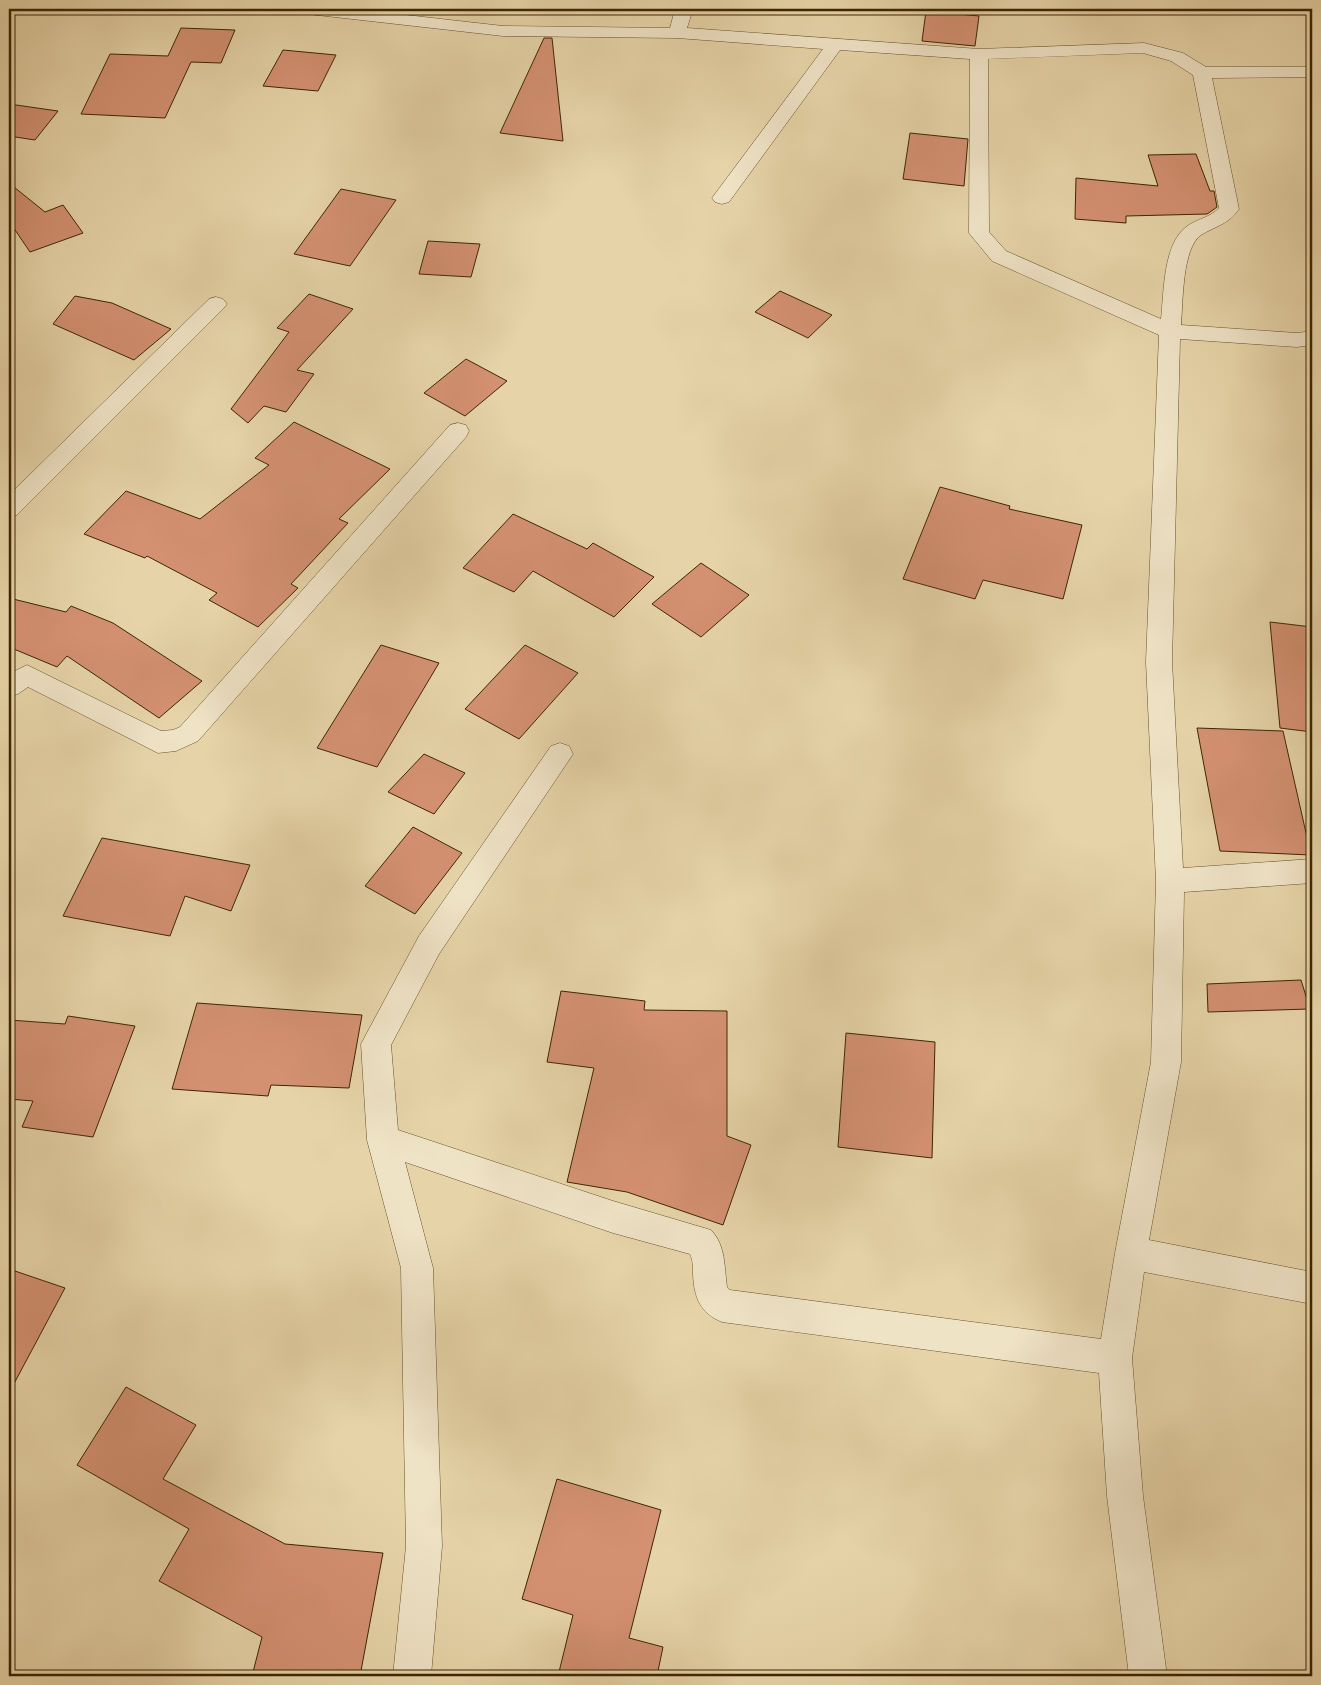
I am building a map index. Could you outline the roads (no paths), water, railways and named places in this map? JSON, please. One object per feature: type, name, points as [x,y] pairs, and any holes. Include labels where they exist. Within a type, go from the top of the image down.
[{"type":"street","points":[[308,9],[503,31],[677,33],[978,54],[1144,48],[1177,57],[1202,73],[1312,72]]},
{"type":"street","points":[[677,33],[684,9]]},
{"type":"street","points":[[722,198],[836,43]]},
{"type":"street","points":[[978,54],[979,233],[999,256],[1170,331],[1297,340],[1312,338]]},
{"type":"street","points":[[1148,1676],[1125,1496],[1115,1358],[1130,1253],[1166,1062],[1170,881],[1160,662],[1170,331],[1178,254],[1192,232],[1221,218],[1228,209],[1202,73]]},
{"type":"street","points":[[9,509],[216,304]]},
{"type":"street","points":[[15,676],[158,742],[176,740],[189,734],[458,430]]},
{"type":"street","points":[[412,1676],[424,1546],[417,1268],[384,1140],[376,1044],[429,945],[560,754]]},
{"type":"street","points":[[1170,881],[1312,871]]},
{"type":"street","points":[[384,1140],[613,1217],[700,1241],[706,1250],[714,1296],[722,1305],[1115,1358]]},
{"type":"street","points":[[1130,1253],[1312,1288]]}]
